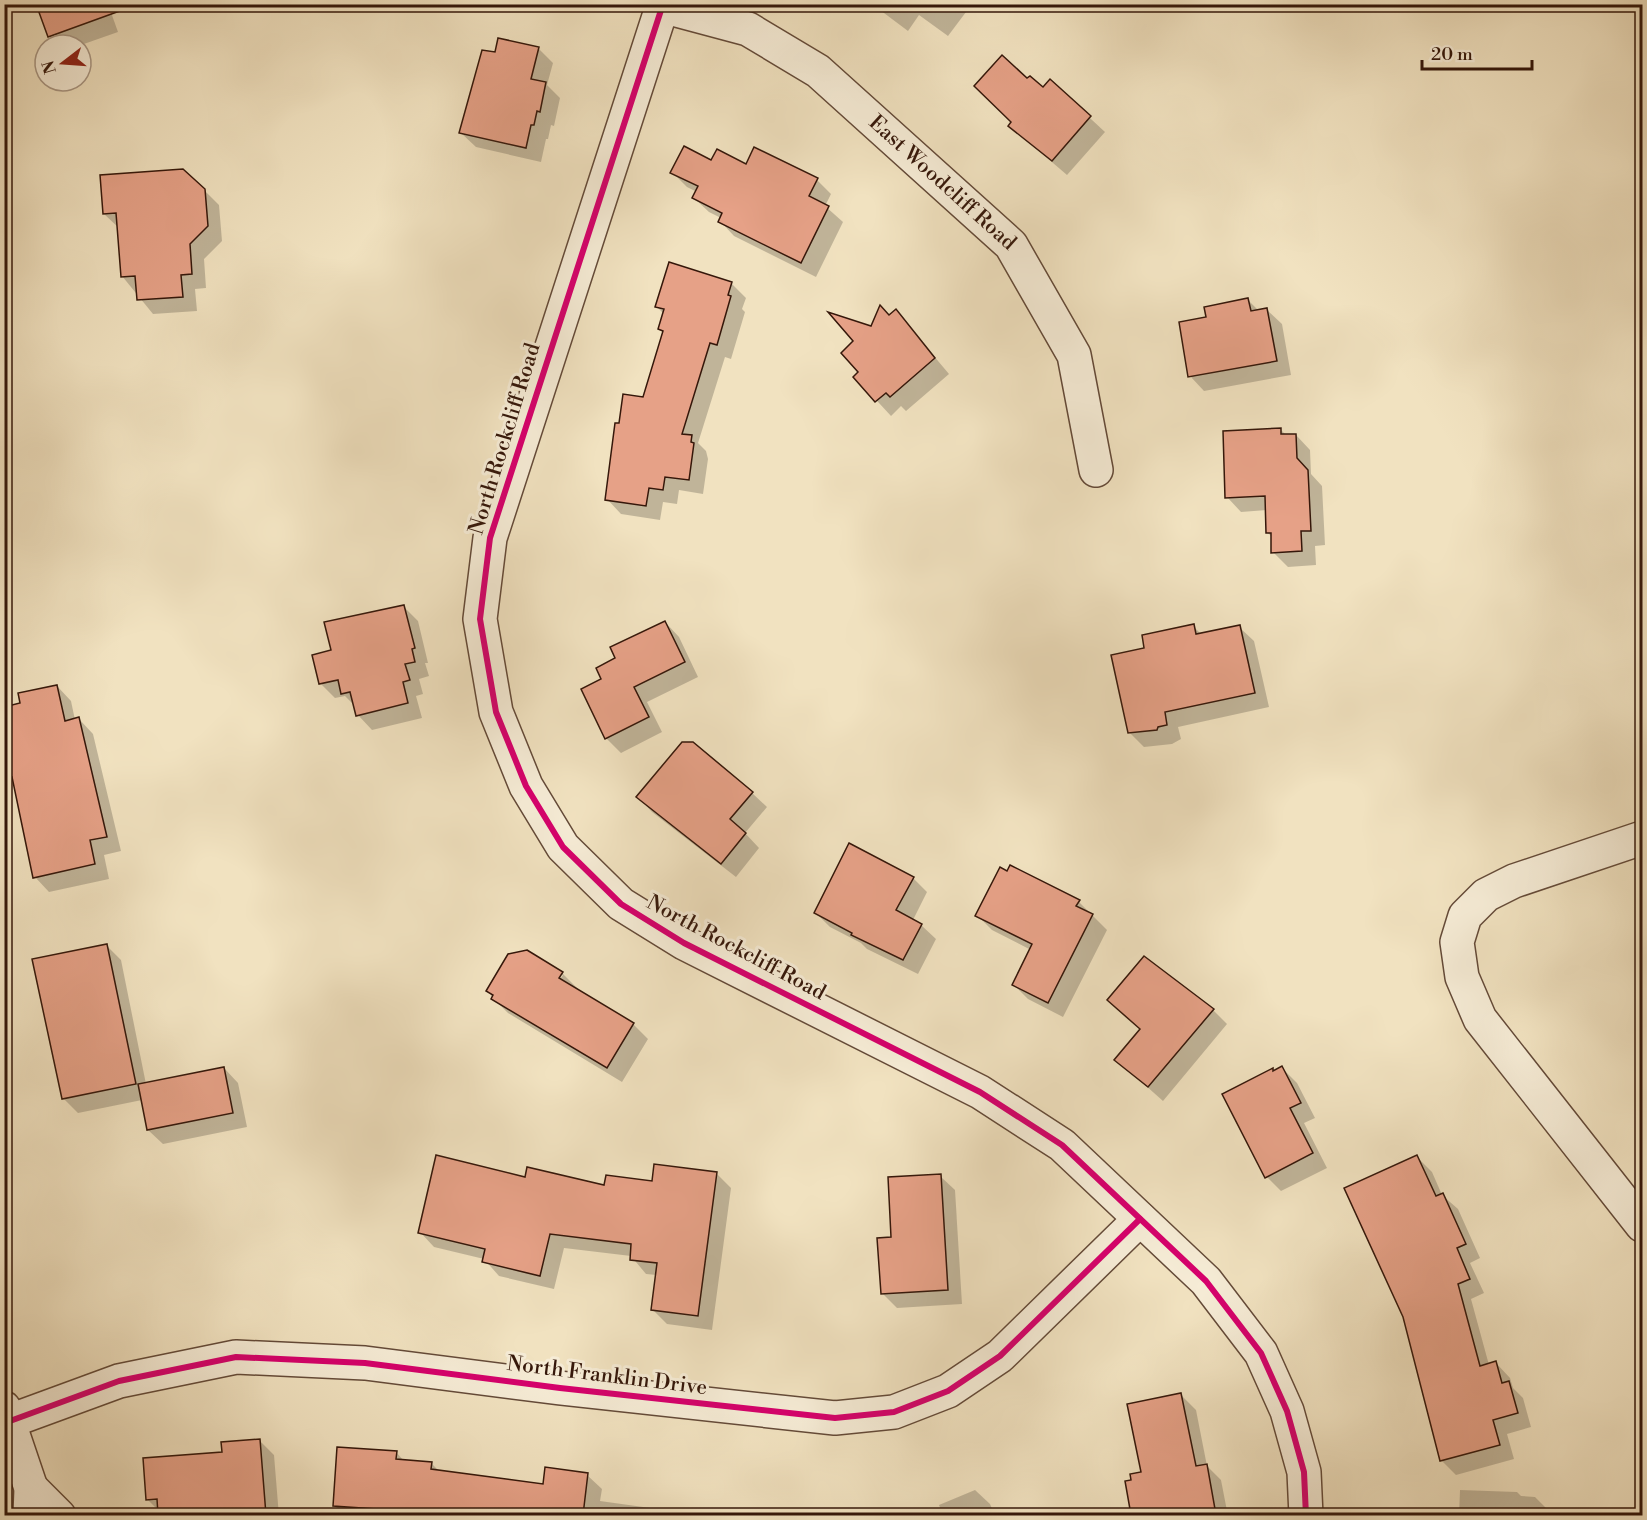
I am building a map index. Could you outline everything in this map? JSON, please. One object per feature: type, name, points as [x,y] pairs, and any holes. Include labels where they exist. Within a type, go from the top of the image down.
[{"type":"street","name":"East Woodcliff Road","points":[[663,5],[748,29],[818,71],[1011,245],[1074,355],[1096,470]]},
{"type":"street","name":"North Rockcliff Road","points":[[663,5],[490,538],[480,619],[496,712],[526,786],[563,847],[621,904],[684,943],[980,1092],[1062,1145],[1206,1281],[1261,1353],[1287,1411],[1304,1472],[1306,1515]]},
{"type":"street","points":[[1642,838],[1514,882],[1486,895],[1465,916],[1457,942],[1462,977],[1480,1019],[1642,1225]]},
{"type":"street","name":"North Franklin Drive","points":[[7,1414],[119,1381],[237,1357],[365,1363],[560,1388],[835,1418],[894,1412],[948,1391],[1000,1356],[1140,1219]]},
{"type":"street","points":[[7,1414],[31,1502],[59,1515]]},
{"type":"building","points":[[36,4],[127,4],[128,8],[59,33],[47,33]]},
{"type":"building","points":[[498,38],[539,47],[531,79],[546,82],[540,112],[537,111],[534,125],[531,125],[526,148],[459,133],[482,50],[495,52]]},
{"type":"building","points":[[1002,55],[1027,78],[1030,76],[1043,87],[1050,79],[1091,116],[1052,161],[1008,126],[1011,122],[974,86]]},
{"type":"building","points":[[684,146],[711,160],[717,149],[746,164],[754,147],[818,178],[809,196],[829,206],[801,263],[718,222],[722,213],[692,198],[698,186],[670,173]]},
{"type":"building","points":[[183,169],[205,189],[208,226],[190,244],[192,274],[181,275],[183,297],[137,300],[135,276],[121,277],[116,213],[103,214],[100,175]]},
{"type":"building","points":[[669,262],[732,282],[728,295],[731,296],[717,345],[710,343],[682,434],[692,435],[691,442],[694,443],[689,480],[665,477],[663,490],[649,488],[646,506],[605,500],[615,423],[619,423],[623,394],[643,397],[663,331],[658,329],[664,309],[655,307]]},
{"type":"building","points":[[1248,298],[1251,311],[1267,308],[1277,361],[1188,377],[1179,322],[1206,317],[1204,307]]},
{"type":"building","points":[[880,305],[889,315],[896,309],[935,358],[890,397],[886,393],[875,402],[853,377],[858,372],[841,353],[853,341],[828,312],[871,326]]},
{"type":"building","points":[[1281,428],[1281,434],[1296,434],[1297,458],[1308,470],[1311,531],[1301,531],[1302,551],[1271,553],[1271,533],[1266,533],[1265,496],[1225,498],[1223,431]]},
{"type":"building","points":[[404,605],[415,648],[412,649],[415,662],[405,664],[410,680],[403,682],[408,703],[356,716],[350,692],[341,694],[338,680],[319,684],[312,655],[331,650],[324,622]]},
{"type":"building","points":[[665,621],[685,662],[634,687],[649,717],[605,739],[581,689],[601,679],[596,668],[615,658],[610,647]]},
{"type":"building","points":[[1194,624],[1196,634],[1240,625],[1255,693],[1165,712],[1167,725],[1158,727],[1157,730],[1128,733],[1111,655],[1144,648],[1142,635]]},
{"type":"building","points":[[57,685],[65,721],[79,717],[107,837],[90,840],[95,864],[33,878],[12,777],[9,778],[4,759],[4,707],[20,703],[18,693]]},
{"type":"building","points":[[682,742],[693,742],[753,792],[730,819],[746,833],[721,864],[636,797]]},
{"type":"building","points":[[849,843],[914,877],[896,910],[922,924],[903,960],[851,935],[852,933],[814,913]]},
{"type":"building","points":[[1010,865],[1080,900],[1076,906],[1093,914],[1048,1003],[1012,985],[1032,944],[975,916],[1000,867],[1007,871]]},
{"type":"building","points":[[107,944],[136,1084],[62,1099],[32,959]]},
{"type":"building","points":[[527,950],[563,972],[559,978],[634,1023],[607,1068],[491,999],[493,995],[486,991],[508,954]]},
{"type":"building","points":[[1144,956],[1214,1009],[1148,1087],[1114,1060],[1140,1029],[1107,1000]]},
{"type":"building","points":[[1282,1066],[1301,1103],[1290,1108],[1313,1153],[1265,1178],[1222,1094],[1273,1068],[1273,1071]]},
{"type":"building","points":[[224,1067],[233,1113],[147,1130],[138,1084]]},
{"type":"building","points":[[436,1155],[525,1177],[527,1167],[604,1185],[606,1175],[652,1181],[654,1164],[717,1172],[698,1316],[651,1310],[657,1263],[630,1260],[631,1244],[550,1234],[540,1276],[482,1262],[485,1249],[418,1233]]},
{"type":"building","points":[[1417,1155],[1436,1196],[1443,1193],[1466,1244],[1457,1248],[1470,1279],[1458,1284],[1480,1366],[1496,1361],[1502,1383],[1509,1381],[1518,1413],[1493,1420],[1500,1445],[1440,1461],[1403,1317],[1344,1188]]},
{"type":"building","points":[[941,1174],[948,1290],[881,1294],[877,1238],[891,1237],[888,1177]]},
{"type":"building","points":[[1181,1393],[1196,1466],[1207,1464],[1215,1509],[1200,1512],[1200,1515],[1131,1515],[1125,1481],[1131,1480],[1130,1474],[1141,1472],[1127,1404]]},
{"type":"building","points":[[260,1439],[266,1515],[158,1515],[157,1499],[146,1500],[143,1458],[222,1452],[221,1442]]},
{"type":"building","points":[[337,1447],[397,1451],[396,1459],[432,1462],[431,1469],[543,1484],[545,1467],[588,1473],[583,1515],[465,1515],[333,1506]]},
{"type":"cycle path","points":[[663,4],[490,538],[480,619],[496,712],[526,786],[563,847],[621,904],[684,943],[980,1092],[1062,1145],[1206,1281],[1261,1353],[1287,1411],[1304,1472],[1306,1516]]},
{"type":"cycle path","points":[[10,1421],[119,1381],[236,1357],[365,1363],[560,1388],[835,1418],[894,1412],[948,1391],[1000,1356],[1140,1219]]}]
